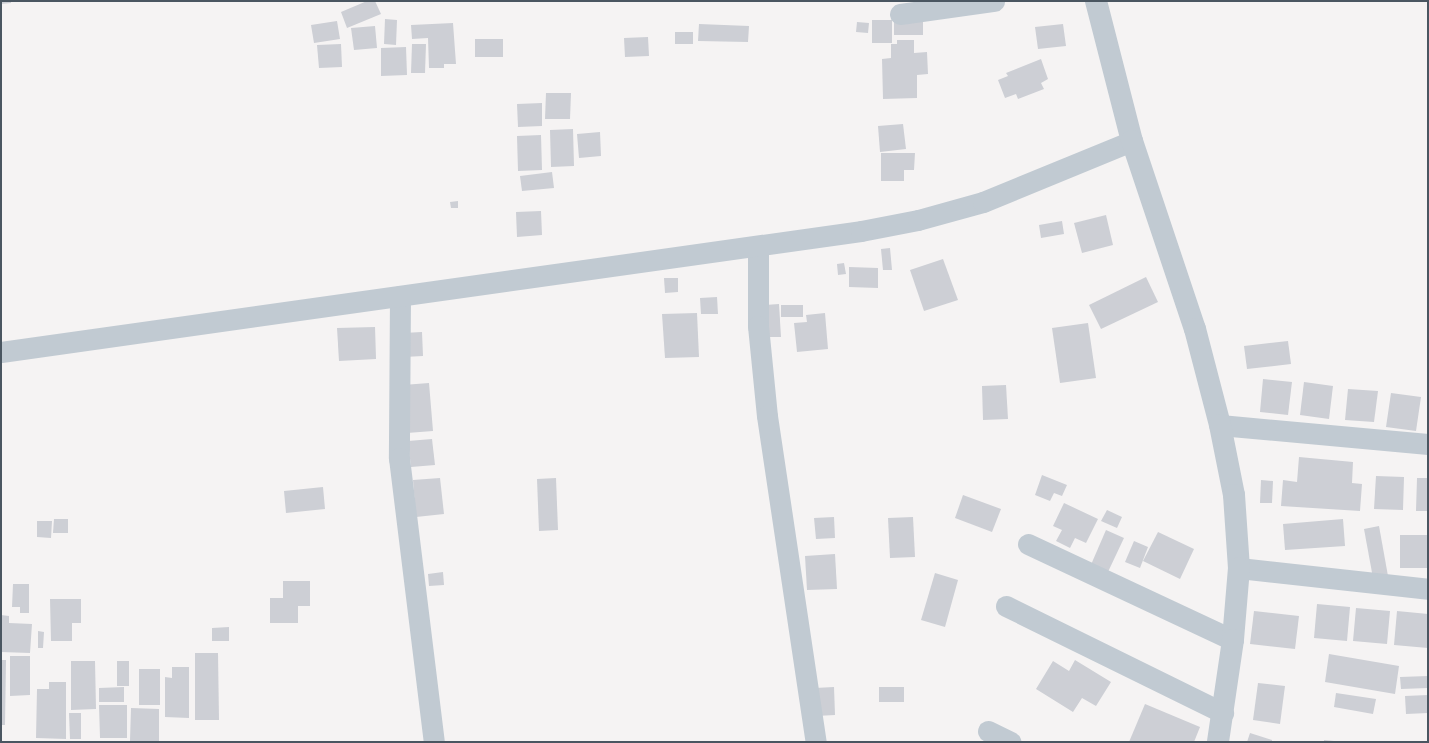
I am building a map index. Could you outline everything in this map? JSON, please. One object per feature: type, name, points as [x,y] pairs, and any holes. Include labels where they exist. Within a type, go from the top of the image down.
[{"type":"street","points":[[900,14],[994,1]]},
{"type":"street","points":[[1096,1],[1132,141],[1195,329],[1220,425],[1234,495],[1239,568],[1233,640],[1224,713],[1218,742]]},
{"type":"street","points":[[1,352],[758,246],[918,220],[984,202],[1132,141]]},
{"type":"street","points":[[758,246],[758,326],[767,416],[816,742]]},
{"type":"street","points":[[400,296],[399,458],[434,742]]},
{"type":"street","points":[[1220,425],[1428,444]]},
{"type":"street","points":[[1028,544],[1233,640]]},
{"type":"street","points":[[1239,568],[1428,589]]},
{"type":"street","points":[[1006,606],[1224,713]]},
{"type":"street","points":[[988,731],[1011,742]]},
{"type":"building","points":[[1,1],[11,1],[11,3],[1,4]]},
{"type":"building","points":[[367,1],[375,1],[381,14],[347,28],[341,12]]},
{"type":"building","points":[[894,18],[923,18],[923,35],[894,35]]},
{"type":"building","points":[[385,19],[397,20],[396,45],[384,44]]},
{"type":"building","points":[[872,20],[892,20],[892,43],[872,43]]},
{"type":"building","points":[[337,21],[340,39],[314,43],[311,25]]},
{"type":"building","points":[[857,22],[869,23],[868,33],[856,32]]},
{"type":"building","points":[[453,23],[456,64],[444,64],[444,68],[429,68],[428,38],[412,39],[411,25]]},
{"type":"building","points":[[699,24],[749,26],[748,42],[698,41]]},
{"type":"building","points":[[1063,24],[1066,46],[1038,49],[1035,27]]},
{"type":"building","points":[[375,26],[377,48],[354,50],[351,28]]},
{"type":"building","points":[[675,32],[693,32],[693,44],[675,44]]},
{"type":"building","points":[[648,37],[649,56],[625,57],[624,38]]},
{"type":"building","points":[[475,39],[503,39],[503,57],[475,57]]},
{"type":"building","points":[[897,40],[914,40],[914,53],[927,52],[928,74],[917,75],[917,98],[883,99],[882,59],[891,58],[891,44],[897,44]]},
{"type":"building","points":[[341,44],[342,67],[319,68],[317,45]]},
{"type":"building","points":[[412,44],[426,44],[425,73],[411,73]]},
{"type":"building","points":[[406,47],[407,75],[381,76],[381,48]]},
{"type":"building","points":[[1041,59],[1048,79],[1041,83],[1044,89],[1018,99],[1016,94],[1005,98],[998,80],[1008,76],[1006,73]]},
{"type":"building","points":[[546,93],[571,93],[570,119],[545,119]]},
{"type":"building","points":[[542,103],[542,126],[518,127],[517,104]]},
{"type":"building","points":[[903,124],[906,149],[880,152],[878,126]]},
{"type":"building","points":[[573,129],[574,166],[551,167],[550,130]]},
{"type":"building","points":[[600,132],[601,156],[579,158],[577,134]]},
{"type":"building","points":[[541,135],[542,170],[518,171],[517,136]]},
{"type":"building","points":[[881,153],[915,153],[914,170],[904,170],[904,181],[881,181]]},
{"type":"building","points":[[552,172],[554,188],[522,191],[520,176]]},
{"type":"building","points":[[458,201],[458,208],[451,208],[450,202]]},
{"type":"building","points":[[541,211],[542,235],[517,237],[516,212]]},
{"type":"building","points":[[1106,215],[1113,245],[1082,253],[1074,223]]},
{"type":"building","points":[[1062,221],[1064,234],[1041,238],[1039,225]]},
{"type":"building","points":[[890,248],[892,270],[883,270],[881,249]]},
{"type":"building","points":[[943,259],[958,300],[924,311],[910,270]]},
{"type":"building","points":[[844,263],[846,274],[838,275],[837,264]]},
{"type":"building","points":[[849,267],[878,268],[878,288],[849,287]]},
{"type":"building","points":[[1146,277],[1158,302],[1101,329],[1089,305]]},
{"type":"building","points":[[664,278],[678,278],[678,292],[665,293]]},
{"type":"building","points":[[717,297],[718,314],[701,314],[700,298]]},
{"type":"building","points":[[779,304],[781,337],[767,337],[765,305]]},
{"type":"building","points":[[781,305],[803,305],[803,317],[781,317]]},
{"type":"building","points":[[697,313],[699,357],[665,358],[662,314]]},
{"type":"building","points":[[825,313],[828,349],[797,352],[794,323],[807,322],[806,315]]},
{"type":"building","points":[[1088,323],[1096,378],[1060,383],[1052,328]]},
{"type":"building","points":[[375,327],[376,359],[339,361],[337,328]]},
{"type":"building","points":[[422,332],[423,356],[404,357],[403,333]]},
{"type":"building","points":[[1288,341],[1291,364],[1247,369],[1244,346]]},
{"type":"building","points":[[1263,379],[1292,382],[1288,415],[1260,412]]},
{"type":"building","points":[[1304,382],[1333,386],[1329,419],[1300,415]]},
{"type":"building","points":[[429,383],[433,431],[407,433],[403,385]]},
{"type":"building","points":[[1006,385],[1008,419],[983,420],[982,386]]},
{"type":"building","points":[[1348,389],[1378,391],[1374,422],[1345,420]]},
{"type":"building","points":[[1391,393],[1421,397],[1416,431],[1386,427]]},
{"type":"building","points":[[432,439],[435,465],[411,467],[408,441]]},
{"type":"building","points":[[1299,457],[1353,462],[1352,483],[1362,484],[1360,511],[1281,506],[1283,480],[1297,482]]},
{"type":"building","points":[[1042,475],[1067,485],[1062,496],[1054,493],[1050,501],[1035,495]]},
{"type":"building","points":[[1376,476],[1404,477],[1403,510],[1374,509]]},
{"type":"building","points":[[440,478],[444,514],[416,517],[413,480]]},
{"type":"building","points":[[556,478],[558,530],[539,531],[537,479]]},
{"type":"building","points":[[1417,478],[1428,478],[1428,511],[1416,511]]},
{"type":"building","points":[[1261,480],[1273,481],[1272,503],[1260,503]]},
{"type":"building","points":[[323,487],[325,509],[286,513],[284,491]]},
{"type":"building","points":[[963,495],[1001,509],[992,532],[955,518]]},
{"type":"building","points":[[1064,503],[1098,519],[1086,543],[1075,538],[1070,548],[1056,541],[1062,530],[1053,526]]},
{"type":"building","points":[[1107,510],[1122,517],[1117,528],[1101,521]]},
{"type":"building","points":[[834,517],[835,538],[816,539],[814,518]]},
{"type":"building","points":[[913,517],[915,557],[890,558],[888,518]]},
{"type":"building","points":[[54,519],[68,519],[68,533],[53,533]]},
{"type":"building","points":[[1343,519],[1345,546],[1285,550],[1283,524]]},
{"type":"building","points":[[37,521],[52,521],[51,538],[37,537]]},
{"type":"building","points":[[1379,526],[1388,576],[1373,578],[1364,529]]},
{"type":"building","points":[[1106,530],[1124,538],[1107,574],[1090,567]]},
{"type":"building","points":[[1158,532],[1194,549],[1180,579],[1143,561]]},
{"type":"building","points":[[1400,535],[1428,535],[1428,568],[1400,568]]},
{"type":"building","points":[[1134,541],[1148,547],[1140,568],[1125,562]]},
{"type":"building","points":[[835,554],[837,589],[807,590],[805,556]]},
{"type":"building","points":[[443,572],[444,585],[429,586],[428,574]]},
{"type":"building","points":[[935,573],[958,580],[945,627],[921,620]]},
{"type":"building","points":[[283,581],[310,581],[310,606],[298,606],[298,623],[270,623],[270,598],[283,598]]},
{"type":"building","points":[[13,584],[29,584],[29,613],[20,613],[20,607],[12,607]]},
{"type":"building","points":[[50,599],[81,599],[81,623],[72,623],[72,641],[51,641]]},
{"type":"building","points":[[1317,604],[1350,607],[1347,641],[1314,638]]},
{"type":"building","points":[[1356,608],[1390,611],[1387,644],[1353,641]]},
{"type":"building","points":[[1254,611],[1299,616],[1295,649],[1250,644]]},
{"type":"building","points":[[1397,611],[1428,614],[1428,648],[1394,645]]},
{"type":"building","points":[[1,615],[9,616],[9,623],[32,624],[30,653],[1,652]]},
{"type":"building","points":[[229,627],[229,641],[212,641],[212,628]]},
{"type":"building","points":[[38,631],[44,632],[43,648],[38,648]]},
{"type":"building","points":[[195,653],[218,653],[219,720],[195,720]]},
{"type":"building","points":[[1329,654],[1399,666],[1395,694],[1325,682]]},
{"type":"building","points":[[10,656],[30,656],[30,695],[10,696]]},
{"type":"building","points":[[1,660],[6,660],[5,725],[1,725]]},
{"type":"building","points":[[1075,660],[1111,682],[1096,706],[1082,698],[1073,712],[1036,689],[1053,661],[1069,671]]},
{"type":"building","points":[[71,661],[95,661],[96,709],[71,710]]},
{"type":"building","points":[[117,661],[129,661],[129,686],[117,686]]},
{"type":"building","points":[[172,667],[189,667],[189,718],[165,717],[165,677],[172,678]]},
{"type":"building","points":[[139,669],[160,669],[160,705],[139,705]]},
{"type":"building","points":[[1428,676],[1428,688],[1401,689],[1400,677]]},
{"type":"building","points":[[49,682],[66,682],[66,739],[36,738],[37,689],[49,689]]},
{"type":"building","points":[[1258,683],[1285,686],[1280,724],[1253,720]]},
{"type":"building","points":[[124,687],[124,702],[99,702],[99,688]]},
{"type":"building","points":[[834,687],[835,715],[816,716],[815,688]]},
{"type":"building","points":[[879,687],[904,687],[904,702],[879,702]]},
{"type":"building","points":[[1336,693],[1376,699],[1373,714],[1334,707]]},
{"type":"building","points":[[1428,695],[1428,713],[1406,714],[1405,696]]},
{"type":"building","points":[[1145,704],[1200,727],[1194,742],[1129,742]]},
{"type":"building","points":[[99,705],[127,705],[127,738],[100,738]]},
{"type":"building","points":[[131,708],[159,709],[159,741],[130,741]]},
{"type":"building","points":[[69,713],[81,713],[81,739],[70,739]]},
{"type":"building","points":[[1250,733],[1272,740],[1272,742],[1247,742]]},
{"type":"building","points":[[1324,740],[1334,741],[1334,742],[1324,742]]}]
